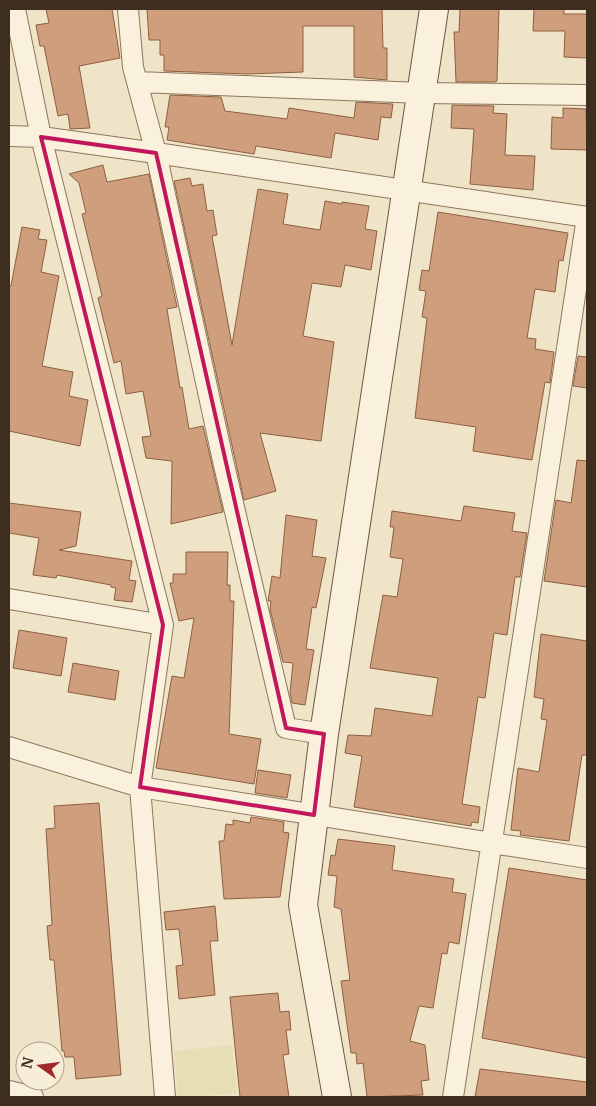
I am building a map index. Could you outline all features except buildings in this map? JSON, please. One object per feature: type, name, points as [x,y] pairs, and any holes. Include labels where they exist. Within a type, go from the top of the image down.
[{"type":"street","points":[[15,9],[41,137],[163,625],[140,787],[165,1097]]},
{"type":"street","points":[[128,9],[133,67],[156,153],[224,465],[286,728],[324,734]]},
{"type":"street","points":[[337,1097],[303,905],[324,734],[434,9]]},
{"type":"street","points":[[137,82],[422,93],[587,95]]},
{"type":"street","points":[[9,136],[41,137],[156,153],[587,217],[453,1097]]},
{"type":"street","points":[[9,599],[163,625]]},
{"type":"street","points":[[9,747],[140,787],[587,858]]},
{"type":"street","points":[[9,1091],[33,1097]]},
{"type":"highlighted area","points":[[41,137],[156,153],[286,728],[324,734],[314,815],[140,787],[163,625]]},
{"type":"shaded area","points":[[232,1045],[237,1094],[178,1097],[174,1051]]}]
